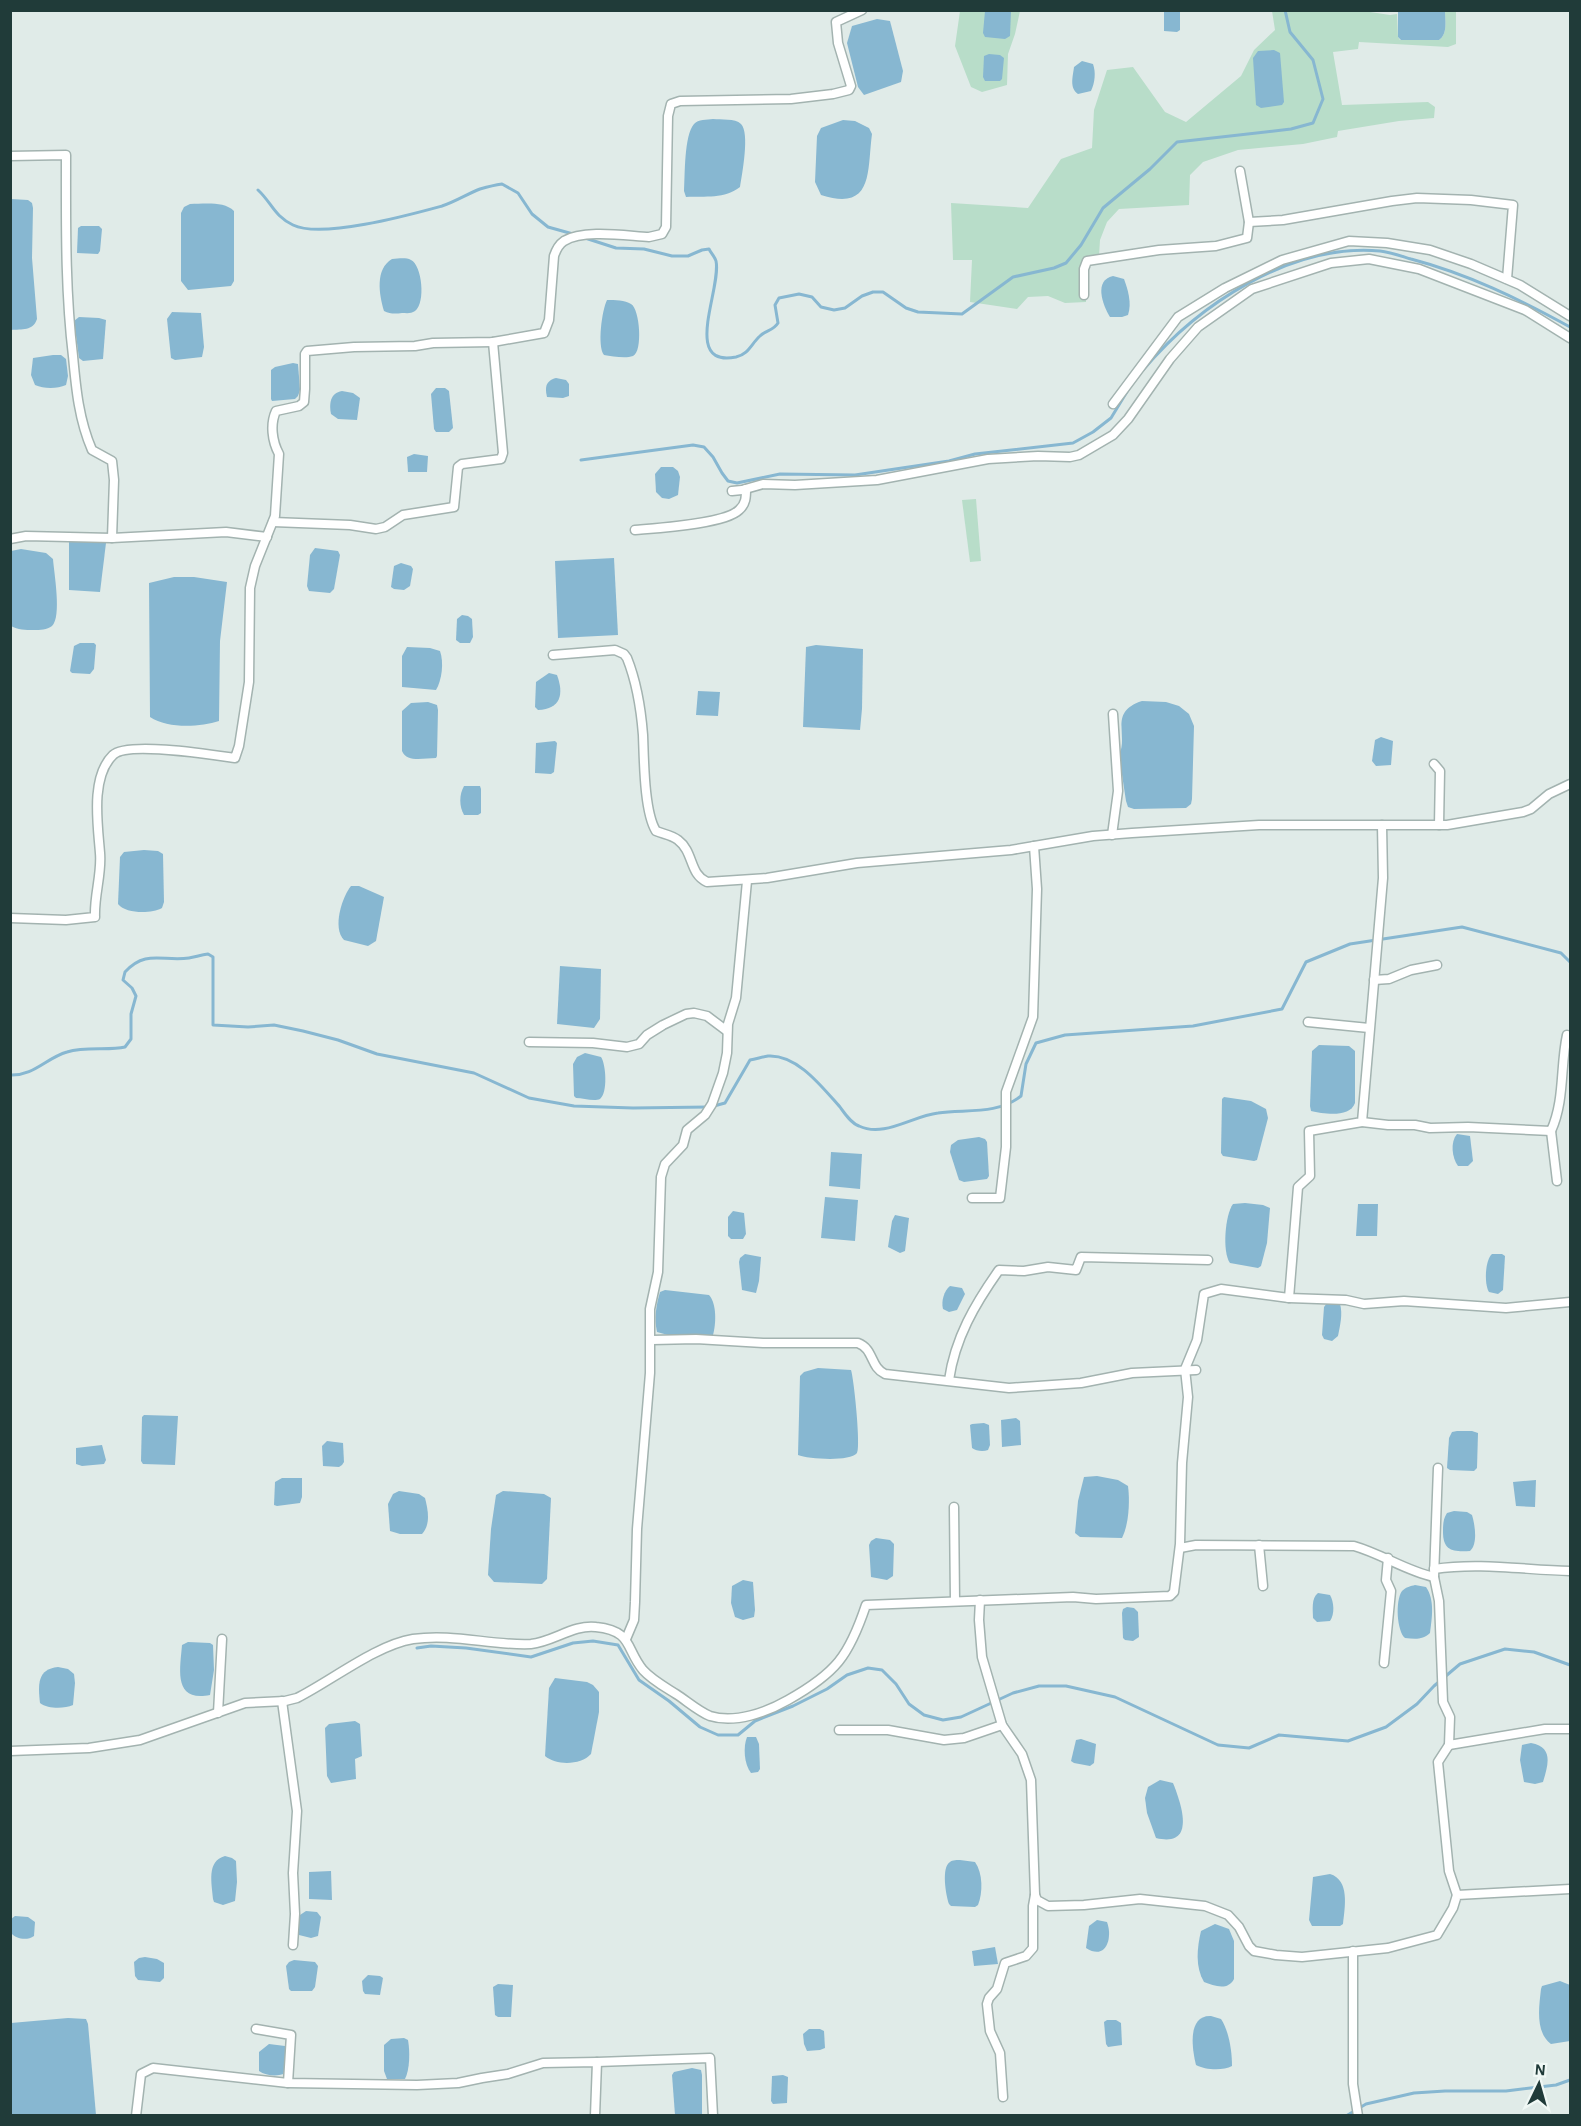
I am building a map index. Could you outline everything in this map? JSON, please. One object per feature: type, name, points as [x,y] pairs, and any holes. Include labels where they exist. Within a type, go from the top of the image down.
[{"type":"street","points":[[10,918],[66,920],[95,916],[94,907],[100,864],[97,832],[99,790],[101,778],[113,754],[121,751],[157,750],[235,758],[239,747],[249,682],[250,588],[255,566],[275,516],[279,454],[274,445],[273,418],[276,411],[298,406],[303,402],[307,351],[354,347],[415,346],[433,343],[493,342],[541,335],[547,330],[554,256],[557,248],[565,240],[597,235],[649,237],[658,236],[664,231],[667,203],[668,116],[671,104],[680,101],[798,98],[849,90],[851,86],[838,43],[836,22],[862,10]]},
{"type":"street","points":[[10,156],[66,155],[66,286],[75,383],[80,414],[92,450],[112,461],[114,480],[112,538]]},
{"type":"street","points":[[1084,295],[1084,268],[1087,261],[1159,250],[1216,246],[1247,238],[1249,222],[1240,171]]},
{"type":"street","points":[[1249,222],[1283,220],[1417,198],[1471,200],[1513,205],[1507,279]]},
{"type":"street","points":[[1113,404],[1178,317],[1225,288],[1282,260],[1349,241],[1387,243],[1430,250],[1471,264],[1520,285],[1570,316]]},
{"type":"street","points":[[732,491],[763,484],[795,485],[877,480],[988,459],[1079,455],[1113,435],[1128,419],[1170,358],[1198,327],[1252,289],[1331,263],[1369,259],[1419,269],[1525,310],[1570,338]]},
{"type":"street","points":[[273,522],[350,525],[376,529],[385,527],[403,514],[454,507],[458,467],[462,464],[501,459],[504,453],[493,342]]},
{"type":"street","points":[[635,530],[703,522],[734,514],[746,501],[746,489]]},
{"type":"street","points":[[10,539],[26,536],[112,538],[226,532],[267,537]]},
{"type":"street","points":[[553,655],[615,650],[624,654],[632,670],[639,698],[647,792],[654,828],[682,843],[696,874],[704,881],[747,881],[841,865],[1034,846],[1112,835],[1259,825],[1438,825],[1523,812],[1531,809],[1549,794],[1570,784]]},
{"type":"street","points":[[1112,835],[1118,791],[1113,714]]},
{"type":"street","points":[[1434,764],[1440,771],[1438,825]]},
{"type":"street","points":[[1362,1122],[1383,878],[1382,825]]},
{"type":"street","points":[[972,1198],[1000,1198],[1006,1147],[1006,1092],[1033,1017],[1037,889],[1034,846]]},
{"type":"street","points":[[626,1639],[634,1620],[636,1602],[637,1529],[651,1340],[650,1309],[658,1272],[661,1177],[665,1164],[683,1145],[687,1130],[705,1115],[712,1104],[728,1053],[728,1031],[736,998],[747,881]]},
{"type":"street","points":[[1374,980],[1389,979],[1411,970],[1437,965]]},
{"type":"street","points":[[529,1042],[593,1042],[627,1047],[639,1044],[647,1035],[663,1025],[694,1012],[707,1016],[728,1031]]},
{"type":"street","points":[[1308,1022],[1369,1028]]},
{"type":"street","points":[[1557,1181],[1551,1131],[1561,1094],[1567,1035]]},
{"type":"street","points":[[1288,1298],[1298,1187],[1310,1176],[1309,1131],[1362,1122],[1430,1128],[1468,1127],[1551,1131]]},
{"type":"street","points":[[949,1380],[957,1344],[975,1305],[999,1270],[1024,1271],[1048,1267],[1076,1270],[1081,1257],[1208,1260]]},
{"type":"street","points":[[10,1751],[89,1748],[140,1740],[245,1703],[297,1698],[379,1652],[412,1639],[450,1637],[534,1644],[590,1626],[617,1632],[626,1639],[642,1668],[658,1683],[710,1716],[740,1717],[764,1711],[782,1703],[830,1673],[845,1655],[856,1634],[866,1605],[1170,1596],[1174,1592],[1180,1548],[1182,1462],[1188,1397],[1185,1371],[1197,1340],[1204,1294],[1221,1289],[1288,1298],[1347,1300],[1364,1304],[1404,1301],[1506,1308],[1570,1302]]},
{"type":"street","points":[[651,1340],[858,1343],[868,1349],[880,1372],[1022,1388],[1081,1383],[1132,1373],[1196,1370]]},
{"type":"street","points":[[1035,1894],[1037,1900],[1048,1906],[1140,1899],[1205,1906],[1228,1915],[1239,1927],[1254,1951],[1276,1955],[1302,1957],[1388,1948],[1437,1935],[1453,1908],[1457,1895],[1449,1871],[1438,1762],[1449,1745],[1450,1717],[1443,1702],[1439,1601],[1434,1573],[1438,1468]]},
{"type":"street","points":[[954,1507],[955,1601]]},
{"type":"street","points":[[1180,1548],[1196,1545],[1354,1546],[1388,1558],[1419,1574],[1468,1565],[1570,1571]]},
{"type":"street","points":[[1259,1545],[1263,1586]]},
{"type":"street","points":[[1384,1663],[1391,1591],[1386,1580],[1388,1558]]},
{"type":"street","points":[[980,1600],[982,1657],[1002,1725],[1022,1754],[1031,1780],[1035,1894],[1033,1948],[1026,1956],[1005,1963],[999,1983],[987,2004],[990,2031],[1000,2052],[1003,2097]]},
{"type":"street","points":[[218,1713],[222,1639]]},
{"type":"street","points":[[282,1701],[297,1811],[293,1873],[296,1914],[293,1945]]},
{"type":"street","points":[[839,1730],[888,1730],[944,1740],[964,1738],[1002,1725]]},
{"type":"street","points":[[1449,1745],[1545,1729],[1570,1729]]},
{"type":"street","points":[[1457,1895],[1570,1889]]},
{"type":"street","points":[[1353,1951],[1354,2098],[1358,2115]]},
{"type":"street","points":[[256,2029],[291,2035],[288,2083]]},
{"type":"street","points":[[136,2115],[141,2074],[153,2068],[288,2083],[438,2084],[508,2074],[543,2063],[710,2058],[712,2115]]},
{"type":"street","points":[[595,2115],[597,2062]]},
{"type":"green space","points":[[1357,10],[1397,14],[1400,40],[1439,40],[1445,31],[1445,11],[1456,11],[1456,44],[1448,47],[1359,42],[1358,49],[1333,52],[1342,105],[1428,102],[1435,107],[1434,118],[1338,131],[1337,137],[1303,144],[1238,150],[1203,162],[1190,175],[1189,205],[1119,209],[1107,222],[1100,240],[1099,256],[1086,269],[1086,302],[1065,303],[1048,296],[1028,297],[1017,309],[970,302],[972,260],[953,260],[951,203],[1028,208],[1061,159],[1092,148],[1094,110],[1107,70],[1133,67],[1165,112],[1186,122],[1241,76],[1254,50],[1275,30],[1272,11]]},
{"type":"green space","points":[[960,11],[1020,11],[1008,54],[1007,85],[982,92],[971,87],[955,46]]},
{"type":"green space","points":[[976,499],[981,561],[970,562],[962,500]]},
{"type":"water","points":[[985,11],[1011,11],[1010,36],[1005,39],[985,37],[983,33]]},
{"type":"water","points":[[1164,11],[1180,11],[1180,30],[1177,32],[1164,31]]},
{"type":"water","points":[[1398,11],[1445,11],[1444,34],[1439,40],[1401,40],[1398,37]]},
{"type":"water","points":[[877,19],[890,21],[903,71],[901,82],[864,95],[858,87],[847,43],[852,26]]},
{"type":"water","points":[[1274,50],[1280,53],[1284,102],[1282,105],[1261,108],[1256,105],[1253,58],[1258,51]]},
{"type":"water","points":[[1000,55],[1004,58],[1000,81],[985,81],[983,77],[984,56]]},
{"type":"water","points":[[1082,61],[1093,64],[1095,78],[1091,91],[1078,94],[1073,89],[1072,78],[1074,67]]},
{"type":"water","points":[[713,119],[735,121],[744,129],[745,154],[740,187],[721,195],[686,197],[684,191],[688,137],[694,124],[698,121]]},
{"type":"water","points":[[843,120],[855,121],[869,128],[872,134],[868,174],[864,185],[859,193],[851,198],[838,199],[821,195],[815,182],[817,136],[821,128]]},
{"type":"water","points":[[11,199],[28,200],[32,203],[32,258],[37,319],[33,326],[11,330]]},
{"type":"water","points":[[190,204],[219,204],[234,211],[234,281],[231,286],[188,290],[181,281],[181,213],[184,207]]},
{"type":"water","points":[[99,226],[102,229],[98,254],[77,253],[78,228]]},
{"type":"water","points":[[392,259],[409,259],[418,269],[421,300],[412,313],[384,311],[380,290],[381,275],[387,263]]},
{"type":"water","points":[[1113,276],[1124,279],[1130,301],[1128,315],[1122,317],[1110,317],[1102,299],[1103,282]]},
{"type":"water","points":[[607,300],[631,304],[637,314],[639,339],[636,353],[633,356],[604,355],[601,328]]},
{"type":"water","points":[[172,312],[201,313],[204,347],[202,357],[175,360],[171,358],[167,319]]},
{"type":"water","points":[[79,317],[106,320],[103,359],[83,361],[79,358],[74,321]]},
{"type":"water","points":[[61,355],[66,359],[68,376],[66,385],[50,388],[35,385],[31,375],[33,358]]},
{"type":"water","points":[[293,363],[298,364],[300,390],[298,396],[295,399],[272,401],[271,370]]},
{"type":"water","points":[[556,378],[566,380],[569,384],[569,396],[547,397],[547,385]]},
{"type":"water","points":[[436,388],[445,388],[449,391],[453,428],[449,432],[436,432],[434,429],[431,394]]},
{"type":"water","points":[[342,391],[353,393],[360,398],[357,420],[338,419],[331,414],[331,400],[335,394]]},
{"type":"water","points":[[414,454],[428,456],[427,472],[408,472],[407,457]]},
{"type":"water","points":[[661,467],[673,467],[678,471],[680,477],[678,495],[669,499],[662,498],[656,492],[655,474]]},
{"type":"water","points":[[69,541],[106,543],[100,592],[69,590]]},
{"type":"water","points":[[315,548],[338,551],[340,555],[334,589],[330,593],[309,591],[307,586],[310,555]]},
{"type":"water","points":[[21,549],[46,553],[53,559],[57,614],[52,626],[48,628],[25,630],[11,626],[11,551]]},
{"type":"water","points":[[614,558],[618,635],[558,638],[555,561]]},
{"type":"water","points":[[401,563],[413,569],[410,586],[404,590],[391,587],[394,566]]},
{"type":"water","points":[[174,577],[194,577],[227,582],[220,641],[219,721],[184,726],[166,724],[150,717],[149,583]]},
{"type":"water","points":[[462,615],[472,619],[473,637],[470,643],[460,643],[456,640],[457,619]]},
{"type":"water","points":[[80,643],[96,645],[94,669],[90,674],[70,671],[74,646]]},
{"type":"water","points":[[816,645],[863,649],[860,730],[803,727],[806,647]]},
{"type":"water","points":[[407,647],[440,651],[442,671],[436,690],[402,687],[402,656]]},
{"type":"water","points":[[549,673],[557,675],[560,688],[559,699],[552,707],[538,710],[535,707],[536,682]]},
{"type":"water","points":[[698,691],[720,692],[718,716],[696,715]]},
{"type":"water","points":[[1142,701],[1166,702],[1179,706],[1189,714],[1194,726],[1192,799],[1191,804],[1186,808],[1134,809],[1128,807],[1119,755],[1122,718],[1125,711]]},
{"type":"water","points":[[428,702],[437,705],[438,710],[437,756],[421,759],[408,757],[402,751],[402,711],[411,703]]},
{"type":"water","points":[[1381,737],[1393,741],[1391,765],[1376,766],[1372,761],[1375,740]]},
{"type":"water","points":[[555,741],[557,743],[554,772],[551,774],[535,773],[536,743]]},
{"type":"water","points":[[464,786],[480,786],[481,813],[478,815],[464,815],[460,801]]},
{"type":"water","points":[[158,851],[163,854],[164,902],[162,908],[157,910],[145,912],[127,910],[118,904],[120,857],[124,852]]},
{"type":"water","points":[[351,886],[359,886],[384,897],[376,941],[368,946],[344,940],[340,935],[340,913],[344,897]]},
{"type":"water","points":[[560,966],[601,969],[600,1019],[594,1028],[557,1024]]},
{"type":"water","points":[[1319,1045],[1349,1046],[1355,1051],[1355,1103],[1348,1111],[1336,1114],[1311,1111],[1312,1051]]},
{"type":"water","points":[[585,1053],[601,1057],[603,1061],[605,1085],[603,1096],[598,1100],[574,1096],[573,1064],[577,1057]]},
{"type":"water","points":[[1224,1097],[1251,1101],[1266,1109],[1268,1118],[1257,1160],[1223,1156],[1221,1153],[1222,1099]]},
{"type":"water","points":[[1457,1134],[1470,1136],[1473,1161],[1468,1166],[1458,1166],[1454,1159],[1453,1146]]},
{"type":"water","points":[[979,1137],[987,1142],[989,1176],[987,1179],[964,1182],[959,1180],[950,1152],[951,1145],[958,1140]]},
{"type":"water","points":[[831,1152],[862,1154],[860,1189],[829,1186]]},
{"type":"water","points":[[825,1197],[858,1200],[855,1241],[821,1238]]},
{"type":"water","points":[[1245,1203],[1270,1208],[1267,1243],[1261,1266],[1258,1268],[1230,1263],[1226,1251],[1230,1209],[1233,1204]]},
{"type":"water","points":[[1358,1204],[1378,1204],[1377,1236],[1356,1236]]},
{"type":"water","points":[[733,1211],[744,1213],[746,1234],[743,1239],[731,1239],[728,1236],[728,1217]]},
{"type":"water","points":[[895,1215],[909,1218],[905,1251],[900,1253],[888,1247]]},
{"type":"water","points":[[745,1254],[761,1257],[756,1293],[742,1290],[739,1262]]},
{"type":"water","points":[[1492,1254],[1505,1256],[1503,1290],[1498,1294],[1489,1292],[1486,1284],[1487,1267]]},
{"type":"water","points":[[950,1286],[962,1288],[965,1294],[957,1310],[949,1312],[943,1309],[942,1303]]},
{"type":"water","points":[[665,1290],[709,1295],[715,1309],[713,1335],[668,1335],[657,1332],[657,1302],[660,1292]]},
{"type":"water","points":[[1327,1303],[1340,1304],[1341,1316],[1338,1336],[1332,1341],[1324,1339],[1322,1335],[1324,1307]]},
{"type":"water","points":[[818,1368],[851,1370],[858,1439],[857,1453],[853,1456],[829,1459],[798,1455],[800,1376],[804,1372]]},
{"type":"water","points":[[144,1415],[178,1416],[175,1465],[143,1464],[141,1461],[142,1417]]},
{"type":"water","points":[[1016,1418],[1020,1421],[1021,1445],[1002,1447],[1001,1420]]},
{"type":"water","points":[[984,1423],[989,1425],[990,1445],[988,1450],[984,1451],[972,1448],[970,1425]]},
{"type":"water","points":[[1452,1432],[1478,1433],[1477,1468],[1474,1471],[1447,1468],[1449,1438]]},
{"type":"water","points":[[327,1441],[343,1443],[344,1462],[339,1467],[323,1466],[322,1446]]},
{"type":"water","points":[[102,1445],[106,1460],[104,1464],[82,1466],[76,1464],[76,1448]]},
{"type":"water","points":[[1097,1476],[1118,1480],[1128,1486],[1128,1512],[1122,1538],[1080,1537],[1075,1533],[1078,1501],[1084,1477]]},
{"type":"water","points":[[282,1478],[302,1478],[300,1503],[274,1505],[275,1482]]},
{"type":"water","points":[[1536,1480],[1535,1507],[1516,1506],[1513,1482]]},
{"type":"water","points":[[399,1491],[419,1494],[425,1498],[428,1521],[422,1534],[400,1534],[390,1531],[388,1504],[393,1494]]},
{"type":"water","points":[[503,1491],[544,1494],[551,1498],[547,1579],[542,1584],[494,1582],[488,1575],[496,1495]]},
{"type":"water","points":[[1467,1512],[1472,1515],[1475,1539],[1470,1551],[1450,1549],[1443,1538],[1444,1520],[1447,1513]]},
{"type":"water","points":[[876,1538],[890,1540],[894,1544],[893,1576],[887,1580],[871,1577],[869,1545]]},
{"type":"water","points":[[743,1580],[753,1582],[755,1610],[754,1617],[743,1620],[735,1617],[731,1603],[732,1586]]},
{"type":"water","points":[[1415,1585],[1426,1587],[1431,1598],[1432,1609],[1430,1633],[1415,1639],[1405,1638],[1402,1634],[1398,1602],[1402,1591]]},
{"type":"water","points":[[1318,1593],[1330,1595],[1333,1612],[1330,1621],[1317,1622],[1313,1618],[1313,1601]]},
{"type":"water","points":[[1127,1607],[1134,1608],[1138,1612],[1139,1637],[1133,1641],[1123,1638],[1122,1613]]},
{"type":"water","points":[[188,1642],[213,1645],[214,1670],[210,1695],[190,1694],[181,1682],[182,1645]]},
{"type":"water","points":[[58,1667],[68,1669],[74,1674],[75,1683],[73,1705],[61,1708],[40,1703],[39,1690],[40,1679],[46,1671]]},
{"type":"water","points":[[555,1678],[587,1682],[599,1692],[599,1712],[591,1754],[575,1762],[562,1763],[545,1756],[549,1688]]},
{"type":"water","points":[[355,1721],[360,1724],[362,1756],[355,1759],[356,1779],[331,1783],[327,1776],[325,1728],[329,1724]]},
{"type":"water","points":[[747,1737],[756,1737],[759,1744],[760,1769],[758,1772],[751,1773],[747,1765],[745,1750]]},
{"type":"water","points":[[1081,1739],[1096,1744],[1094,1763],[1090,1766],[1071,1761],[1076,1740]]},
{"type":"water","points":[[1531,1743],[1543,1748],[1548,1758],[1543,1782],[1535,1784],[1524,1782],[1520,1760],[1522,1745]]},
{"type":"water","points":[[1160,1780],[1173,1783],[1182,1812],[1182,1830],[1177,1836],[1169,1839],[1156,1838],[1147,1813],[1145,1798],[1148,1787]]},
{"type":"water","points":[[225,1856],[236,1861],[237,1882],[235,1901],[223,1905],[214,1902],[212,1874],[215,1863]]},
{"type":"water","points":[[951,1861],[975,1862],[980,1872],[981,1895],[975,1907],[949,1904],[945,1875],[947,1865]]},
{"type":"water","points":[[331,1871],[332,1900],[309,1899],[309,1872]]},
{"type":"water","points":[[1330,1874],[1341,1882],[1345,1895],[1343,1924],[1340,1926],[1312,1926],[1309,1920],[1313,1877]]},
{"type":"water","points":[[306,1911],[317,1912],[321,1917],[318,1936],[311,1938],[299,1935],[300,1915]]},
{"type":"water","points":[[15,1916],[28,1917],[35,1922],[34,1936],[22,1939],[11,1933],[11,1919]]},
{"type":"water","points":[[1097,1920],[1107,1922],[1109,1928],[1106,1946],[1099,1952],[1086,1948],[1089,1926]]},
{"type":"water","points":[[1215,1924],[1229,1929],[1234,1941],[1234,1979],[1225,1986],[1204,1982],[1198,1964],[1201,1931]]},
{"type":"water","points":[[995,1947],[998,1964],[974,1966],[972,1951]]},
{"type":"water","points":[[145,1957],[164,1963],[164,1978],[160,1982],[138,1980],[135,1976],[134,1962]]},
{"type":"water","points":[[294,1960],[315,1962],[318,1966],[315,1987],[312,1991],[291,1991],[289,1989],[286,1966]]},
{"type":"water","points":[[368,1975],[383,1978],[380,1995],[365,1994],[363,1991],[362,1981]]},
{"type":"water","points":[[1560,1981],[1570,1985],[1570,2041],[1551,2044],[1542,2033],[1540,2026],[1541,1989],[1542,1986]]},
{"type":"water","points":[[498,1984],[513,1985],[511,2017],[495,2015],[493,1987]]},
{"type":"water","points":[[1211,2016],[1221,2019],[1230,2041],[1232,2066],[1228,2068],[1214,2069],[1196,2065],[1193,2050],[1195,2027],[1203,2017]]},
{"type":"water","points":[[68,2018],[86,2019],[88,2024],[96,2115],[11,2115],[11,2023]]},
{"type":"water","points":[[1116,2020],[1121,2023],[1122,2045],[1108,2047],[1106,2044],[1104,2022]]},
{"type":"water","points":[[809,2029],[824,2031],[825,2048],[807,2051],[803,2034]]},
{"type":"water","points":[[391,2039],[408,2040],[409,2055],[405,2079],[387,2079],[384,2071],[384,2045]]},
{"type":"water","points":[[269,2044],[285,2046],[287,2050],[286,2073],[272,2075],[259,2071],[259,2052]]},
{"type":"water","points":[[692,2068],[701,2070],[702,2115],[675,2115],[672,2075],[674,2072]]},
{"type":"water","points":[[772,2076],[788,2077],[787,2103],[773,2104],[771,2101]]},
{"type":"waterway","points":[[585,238],[616,248],[644,249],[672,256],[688,256],[709,249],[716,261],[716,273],[707,339],[711,350],[720,357],[736,357],[744,354],[760,336],[778,323],[775,305],[779,298],[799,294],[812,297],[821,307],[834,310],[845,308],[862,296],[873,292],[883,292],[906,308],[918,312],[962,314],[1013,277],[1066,263],[1081,245],[1103,208],[1150,169],[1177,142],[1291,129],[1313,123],[1323,99],[1313,60],[1290,32],[1285,10]]},
{"type":"waterway","points":[[258,190],[277,213],[293,225],[306,229],[324,229],[344,228],[409,215],[447,204],[480,189],[502,184],[518,193],[532,214],[548,227],[573,234]]},
{"type":"waterway","points":[[1143,370],[1191,323],[1248,283],[1280,268],[1313,257],[1346,251],[1388,252],[1453,272],[1512,297],[1570,327]]},
{"type":"waterway","points":[[581,460],[693,445],[704,447],[728,481],[737,483],[780,474],[855,475],[949,461],[975,454],[1073,443],[1093,432],[1111,418],[1128,390]]},
{"type":"waterway","points":[[714,1106],[725,1103],[750,1060],[768,1056],[789,1060],[799,1066],[817,1082],[851,1121],[869,1129],[888,1128],[938,1113],[992,1109],[1021,1096],[1026,1064],[1036,1043],[1065,1035],[1193,1026],[1282,1009],[1306,962],[1350,944],[1462,927],[1561,953],[1570,962]]},
{"type":"waterway","points":[[10,1075],[26,1073],[67,1052],[125,1047],[131,1039],[131,1014],[136,996],[132,988],[123,980],[125,972],[140,961],[148,959],[180,959],[208,954],[213,957],[213,1025],[248,1027],[274,1025],[303,1031],[377,1054],[474,1073],[529,1098],[574,1106],[708,1107]]},
{"type":"waterway","points":[[417,1648],[431,1646],[466,1648],[531,1657],[573,1643],[593,1641],[618,1645],[639,1680],[700,1727],[718,1735],[738,1735],[755,1721],[793,1706],[827,1689],[847,1675],[868,1668],[882,1670],[896,1684],[909,1704],[924,1715],[943,1720],[961,1717],[1013,1693],[1039,1686],[1066,1686],[1115,1697],[1218,1745],[1249,1748],[1279,1735],[1348,1741],[1386,1727],[1417,1704],[1460,1664],[1505,1649],[1534,1652],[1570,1665]]},
{"type":"waterway","points":[[1346,2116],[1366,2104],[1414,2093],[1506,2091],[1556,2085],[1570,2080]]}]
